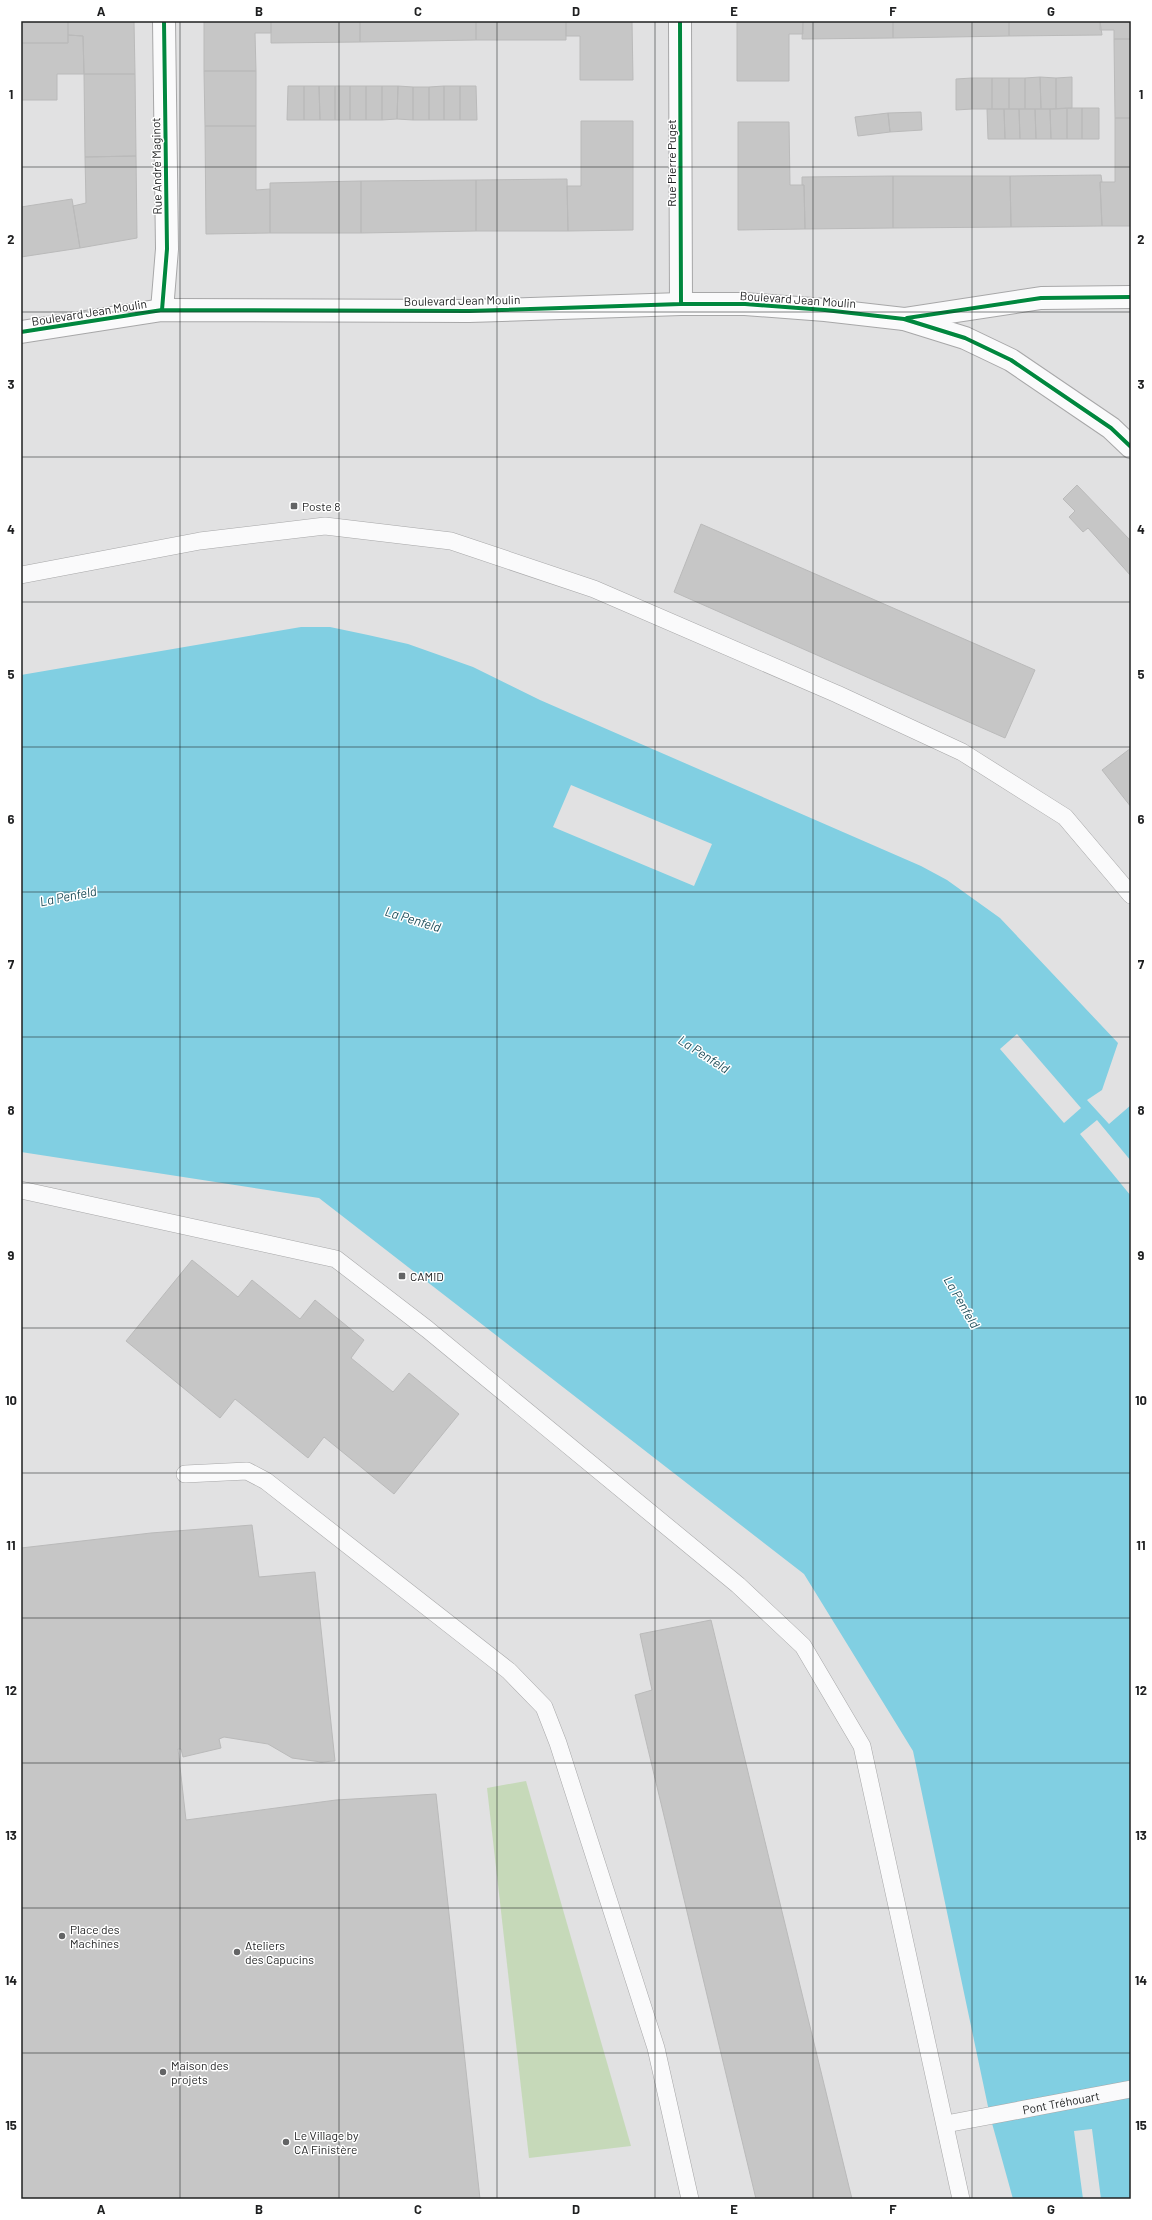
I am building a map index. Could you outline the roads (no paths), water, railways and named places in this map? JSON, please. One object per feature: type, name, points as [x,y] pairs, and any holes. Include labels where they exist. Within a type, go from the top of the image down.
[{"type":"street","name":"Rue André Maginot","points":[[162,310],[167,249],[164,21]]},
{"type":"street","name":"Rue Pierre Puget","points":[[680,21],[681,304]]},
{"type":"street","name":"Boulevard Jean Moulin","points":[[904,319],[1041,298],[1131,297]]},
{"type":"street","name":"Boulevard Jean Moulin","points":[[21,332],[162,310],[469,311],[681,304],[745,304],[825,310],[904,319],[965,338],[1011,360],[1111,428],[1131,447]]},
{"type":"lane","points":[[21,575],[200,541],[325,526],[451,541],[594,589],[837,694],[962,752],[1065,817],[1131,895]]},
{"type":"lane","points":[[21,1190],[336,1259],[427,1329],[738,1585],[803,1646],[862,1746],[946,2124],[961,2199]]},
{"type":"lane","points":[[185,1474],[247,1471],[266,1481],[509,1671],[544,1707],[558,1743],[656,2048],[690,2199]]},
{"type":"lane","name":"Pont Tréhouart","points":[[946,2124],[1131,2088]]},
{"type":"water","name":"La Penfeld","points":[[301,627],[330,627],[408,644],[473,667],[540,700],[921,866],[947,880],[1000,918],[1118,1043],[1102,1090],[1087,1100],[1109,1124],[1131,1105],[1131,2199],[1013,2199],[990,2116],[913,1751],[804,1574],[319,1198],[21,1152],[21,675]]},
{"type":"place","name":"Poste 8","points":[[294,506]]},
{"type":"place","name":"CAMID","points":[[402,1276]]},
{"type":"place","name":"Place des Machines","points":[[62,1936]]},
{"type":"place","name":"Ateliers des Capucins","points":[[237,1952]]},
{"type":"place","name":"Maison des projets","points":[[163,2072]]},
{"type":"place","name":"Le Village by CA Finistère","points":[[286,2142]]}]
